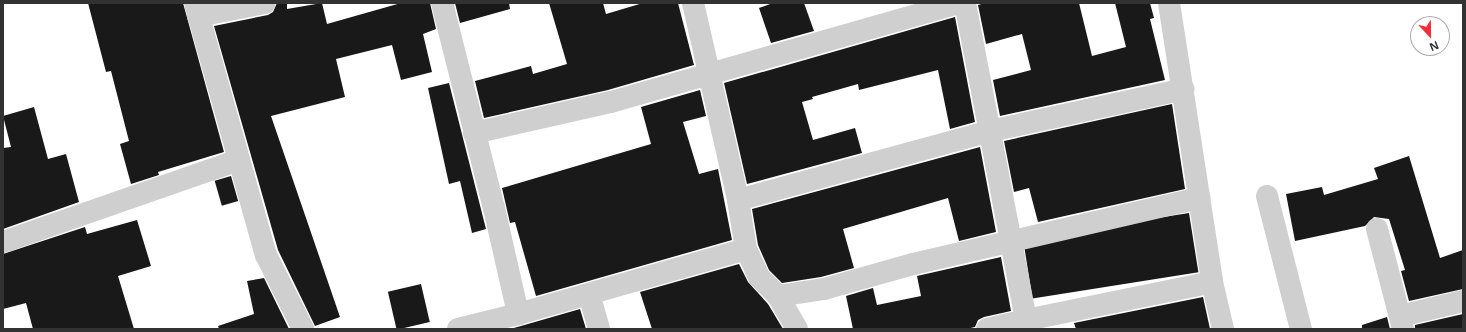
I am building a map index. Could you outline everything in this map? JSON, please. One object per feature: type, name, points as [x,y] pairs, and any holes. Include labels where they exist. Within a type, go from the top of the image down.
[{"type":"street","points":[[265,3],[196,10],[266,255],[303,329]]},
{"type":"street","points":[[442,3],[518,314]]},
{"type":"street","points":[[693,3],[738,200],[746,249],[759,277],[778,296],[797,329]]},
{"type":"street","points":[[474,133],[611,102],[959,3]]},
{"type":"street","points":[[965,3],[1026,320]]},
{"type":"street","points":[[1169,3],[1184,89],[1212,282],[1223,329]]},
{"type":"street","points":[[738,200],[990,131],[1184,89]]},
{"type":"street","points":[[3,242],[239,160]]},
{"type":"street","points":[[1267,196],[1301,329]]},
{"type":"street","points":[[778,296],[824,289],[913,264],[1200,198]]},
{"type":"street","points":[[1376,229],[1401,323],[1463,301]]},
{"type":"street","points":[[458,329],[518,314],[746,249]]},
{"type":"street","points":[[987,329],[1212,282]]},
{"type":"street","points":[[589,294],[599,329]]},
{"type":"building","points":[[88,3],[183,3],[224,152],[158,172],[159,175],[131,184],[120,144],[129,141],[111,71],[106,72]]},
{"type":"building","points":[[277,3],[287,3],[287,9],[322,3],[327,24],[401,3],[430,3],[436,29],[423,34],[432,72],[401,80],[392,45],[336,59],[345,97],[271,116],[340,317],[315,326],[278,250],[214,26],[268,15],[273,12]]},
{"type":"building","points":[[455,3],[509,3],[510,9],[460,23]]},
{"type":"building","points":[[549,3],[603,3],[606,14],[643,3],[678,3],[694,65],[608,90],[484,118],[475,81],[531,66],[533,74],[567,64]]},
{"type":"building","points":[[773,3],[804,3],[814,31],[771,43],[759,8]]},
{"type":"building","points":[[985,3],[1079,3],[1092,56],[1126,47],[1115,3],[1150,3],[1154,18],[1150,19],[1165,80],[1000,116],[993,80],[1031,70],[1022,34],[986,44],[978,5]]},
{"type":"building","points":[[955,17],[975,122],[950,129],[938,70],[859,90],[858,84],[812,97],[813,99],[802,102],[813,140],[855,128],[862,153],[747,184],[724,83]]},
{"type":"building","points":[[449,83],[486,229],[472,233],[460,181],[449,184],[428,88]]},
{"type":"building","points":[[700,90],[706,116],[683,122],[699,174],[718,169],[732,240],[536,296],[515,222],[510,223],[502,188],[651,144],[641,107]]},
{"type":"building","points":[[1172,104],[1185,189],[1038,222],[1029,188],[1014,192],[1004,141]]},
{"type":"building","points":[[34,107],[48,159],[66,154],[79,202],[3,229],[3,148],[11,147],[3,116]]},
{"type":"building","points":[[980,147],[996,232],[959,241],[948,198],[843,229],[854,268],[821,277],[782,283],[769,270],[758,245],[752,209]]},
{"type":"building","points":[[1409,156],[1440,258],[1463,250],[1463,289],[1409,301],[1401,271],[1405,270],[1389,219],[1374,217],[1365,226],[1295,241],[1286,194],[1322,187],[1324,195],[1378,179],[1374,168]]},
{"type":"building","points":[[231,176],[238,201],[222,206],[215,181]]},
{"type":"building","points":[[1189,213],[1198,272],[1032,299],[1023,239]]},
{"type":"building","points":[[137,220],[151,266],[118,276],[134,329],[33,329],[26,303],[3,309],[3,254],[85,227],[87,234]]},
{"type":"building","points":[[1001,257],[1011,311],[984,317],[978,320],[975,327],[966,329],[853,329],[846,296],[873,288],[877,305],[921,296],[917,276]]},
{"type":"building","points":[[739,264],[748,282],[768,304],[783,329],[652,329],[640,292]]},
{"type":"building","points":[[264,278],[289,329],[219,329],[218,326],[254,314],[247,281]]},
{"type":"building","points":[[421,284],[430,322],[396,329],[388,292]]},
{"type":"building","points":[[1203,297],[1210,329],[1076,329],[1074,323]]},
{"type":"building","points":[[580,309],[586,329],[510,329],[521,326]]},
{"type":"building","points":[[1463,314],[1463,329],[1415,329],[1415,325]]},
{"type":"building","points":[[1387,317],[1390,329],[1362,329],[1362,325]]}]
